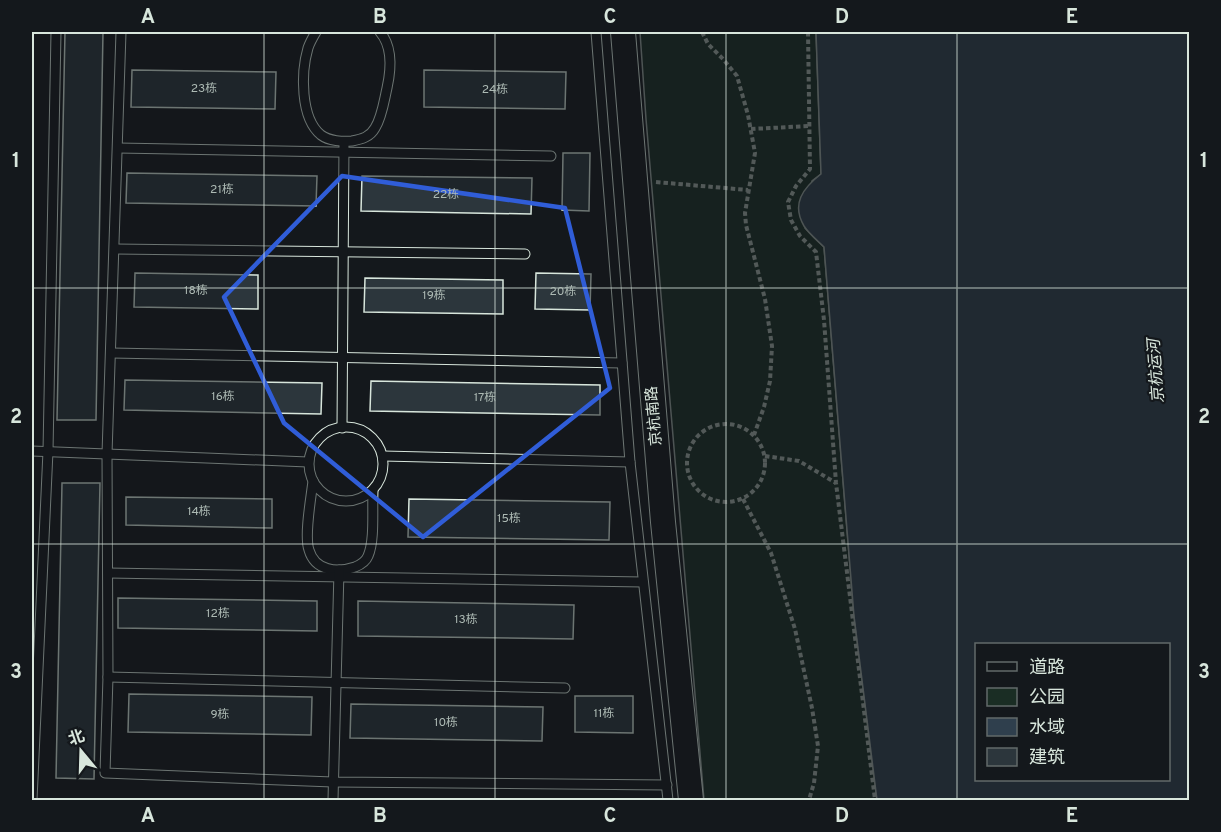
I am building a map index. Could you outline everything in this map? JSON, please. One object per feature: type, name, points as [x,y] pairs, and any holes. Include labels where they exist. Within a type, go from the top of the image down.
[{"type":"street","name":"京杭南路","points":[[623,32],[663,522],[691,801]]},
{"type":"lane","points":[[32,801],[48,451],[56,32]]},
{"type":"lane","points":[[121,32],[107,454],[108,677],[105,773],[333,782],[666,786]]},
{"type":"lane","points":[[316,32],[309,45],[303,79],[306,105],[316,129],[323,137],[344,147],[368,137],[375,129],[379,119],[389,80],[390,55],[385,37],[380,32]]},
{"type":"lane","points":[[596,32],[630,462],[668,801]]},
{"type":"lane","points":[[118,147],[344,147],[551,156]]},
{"type":"lane","points":[[342,428],[344,147]]},
{"type":"lane","points":[[115,249],[525,254]]},
{"type":"lane","points":[[111,353],[621,363]]},
{"type":"lane","points":[[342,428],[360,430],[370,436],[378,445],[383,456],[382,474],[373,491],[350,502],[337,501],[325,496],[316,487],[310,475],[311,451],[317,441],[326,433],[342,428]]},
{"type":"lane","points":[[32,451],[309,462]]},
{"type":"lane","points":[[383,456],[630,462]]},
{"type":"lane","points":[[313,481],[307,537],[311,558],[317,564],[339,574]]},
{"type":"lane","points":[[339,574],[368,558],[372,539],[373,491]]},
{"type":"lane","points":[[108,573],[339,574],[644,582]]},
{"type":"lane","points":[[333,801],[339,574]]},
{"type":"lane","points":[[108,677],[565,688]]},
{"type":"path","points":[[702,32],[708,44],[737,76],[755,153],[745,213],[746,225],[765,299],[772,346],[770,381],[754,435]]},
{"type":"path","points":[[808,32],[810,169],[796,186],[788,202],[791,220],[800,236],[816,252],[824,320],[836,483],[875,801]]},
{"type":"path","points":[[751,129],[810,126]]},
{"type":"path","points":[[635,180],[748,190]]},
{"type":"path","points":[[719,424],[732,424],[744,428],[762,445],[765,456],[766,470],[754,492],[730,503],[717,502],[704,497],[694,487],[688,475],[686,462],[689,449],[696,437],[719,424]]},
{"type":"path","points":[[765,456],[799,461],[836,483]]},
{"type":"path","points":[[743,499],[771,554],[795,629],[818,746],[814,783],[809,801]]},
{"type":"highlighted area","points":[[342,176],[565,208],[610,388],[423,537],[284,423],[224,297]]},
{"type":"green space","points":[[640,32],[816,32],[821,174],[812,181],[805,228],[824,247],[854,616],[877,800],[704,800]]},
{"type":"water","name":"京杭运河","points":[[816,32],[1189,32],[1189,800],[877,800],[854,616],[824,247],[806,229],[799,211],[801,197],[809,185],[821,174]]},
{"type":"building","points":[[65,32],[103,32],[96,420],[57,420]]},
{"type":"building","points":[[132,70],[276,72],[275,109],[131,107]]},
{"type":"building","points":[[424,70],[566,72],[565,109],[424,107]]},
{"type":"building","points":[[563,153],[590,153],[589,211],[562,210]]},
{"type":"building","points":[[127,173],[317,176],[316,206],[126,203]]},
{"type":"building","points":[[362,176],[532,178],[531,214],[361,211]]},
{"type":"building","points":[[135,273],[258,275],[258,309],[134,307]]},
{"type":"building","points":[[536,273],[591,274],[590,310],[535,309]]},
{"type":"building","points":[[365,278],[503,280],[503,314],[364,312]]},
{"type":"building","points":[[125,380],[322,383],[321,414],[124,410]]},
{"type":"building","points":[[371,381],[600,385],[600,415],[370,411]]},
{"type":"building","points":[[62,483],[100,483],[94,779],[56,778]]},
{"type":"building","points":[[126,497],[272,499],[272,528],[126,525]]},
{"type":"building","points":[[409,499],[610,502],[609,540],[408,537]]},
{"type":"building","points":[[118,598],[317,601],[317,631],[118,628]]},
{"type":"building","points":[[358,601],[574,605],[573,639],[358,636]]},
{"type":"building","points":[[129,694],[312,697],[311,735],[128,732]]},
{"type":"building","points":[[575,696],[633,696],[633,733],[575,732]]},
{"type":"building","points":[[351,704],[543,707],[542,741],[350,738]]}]
